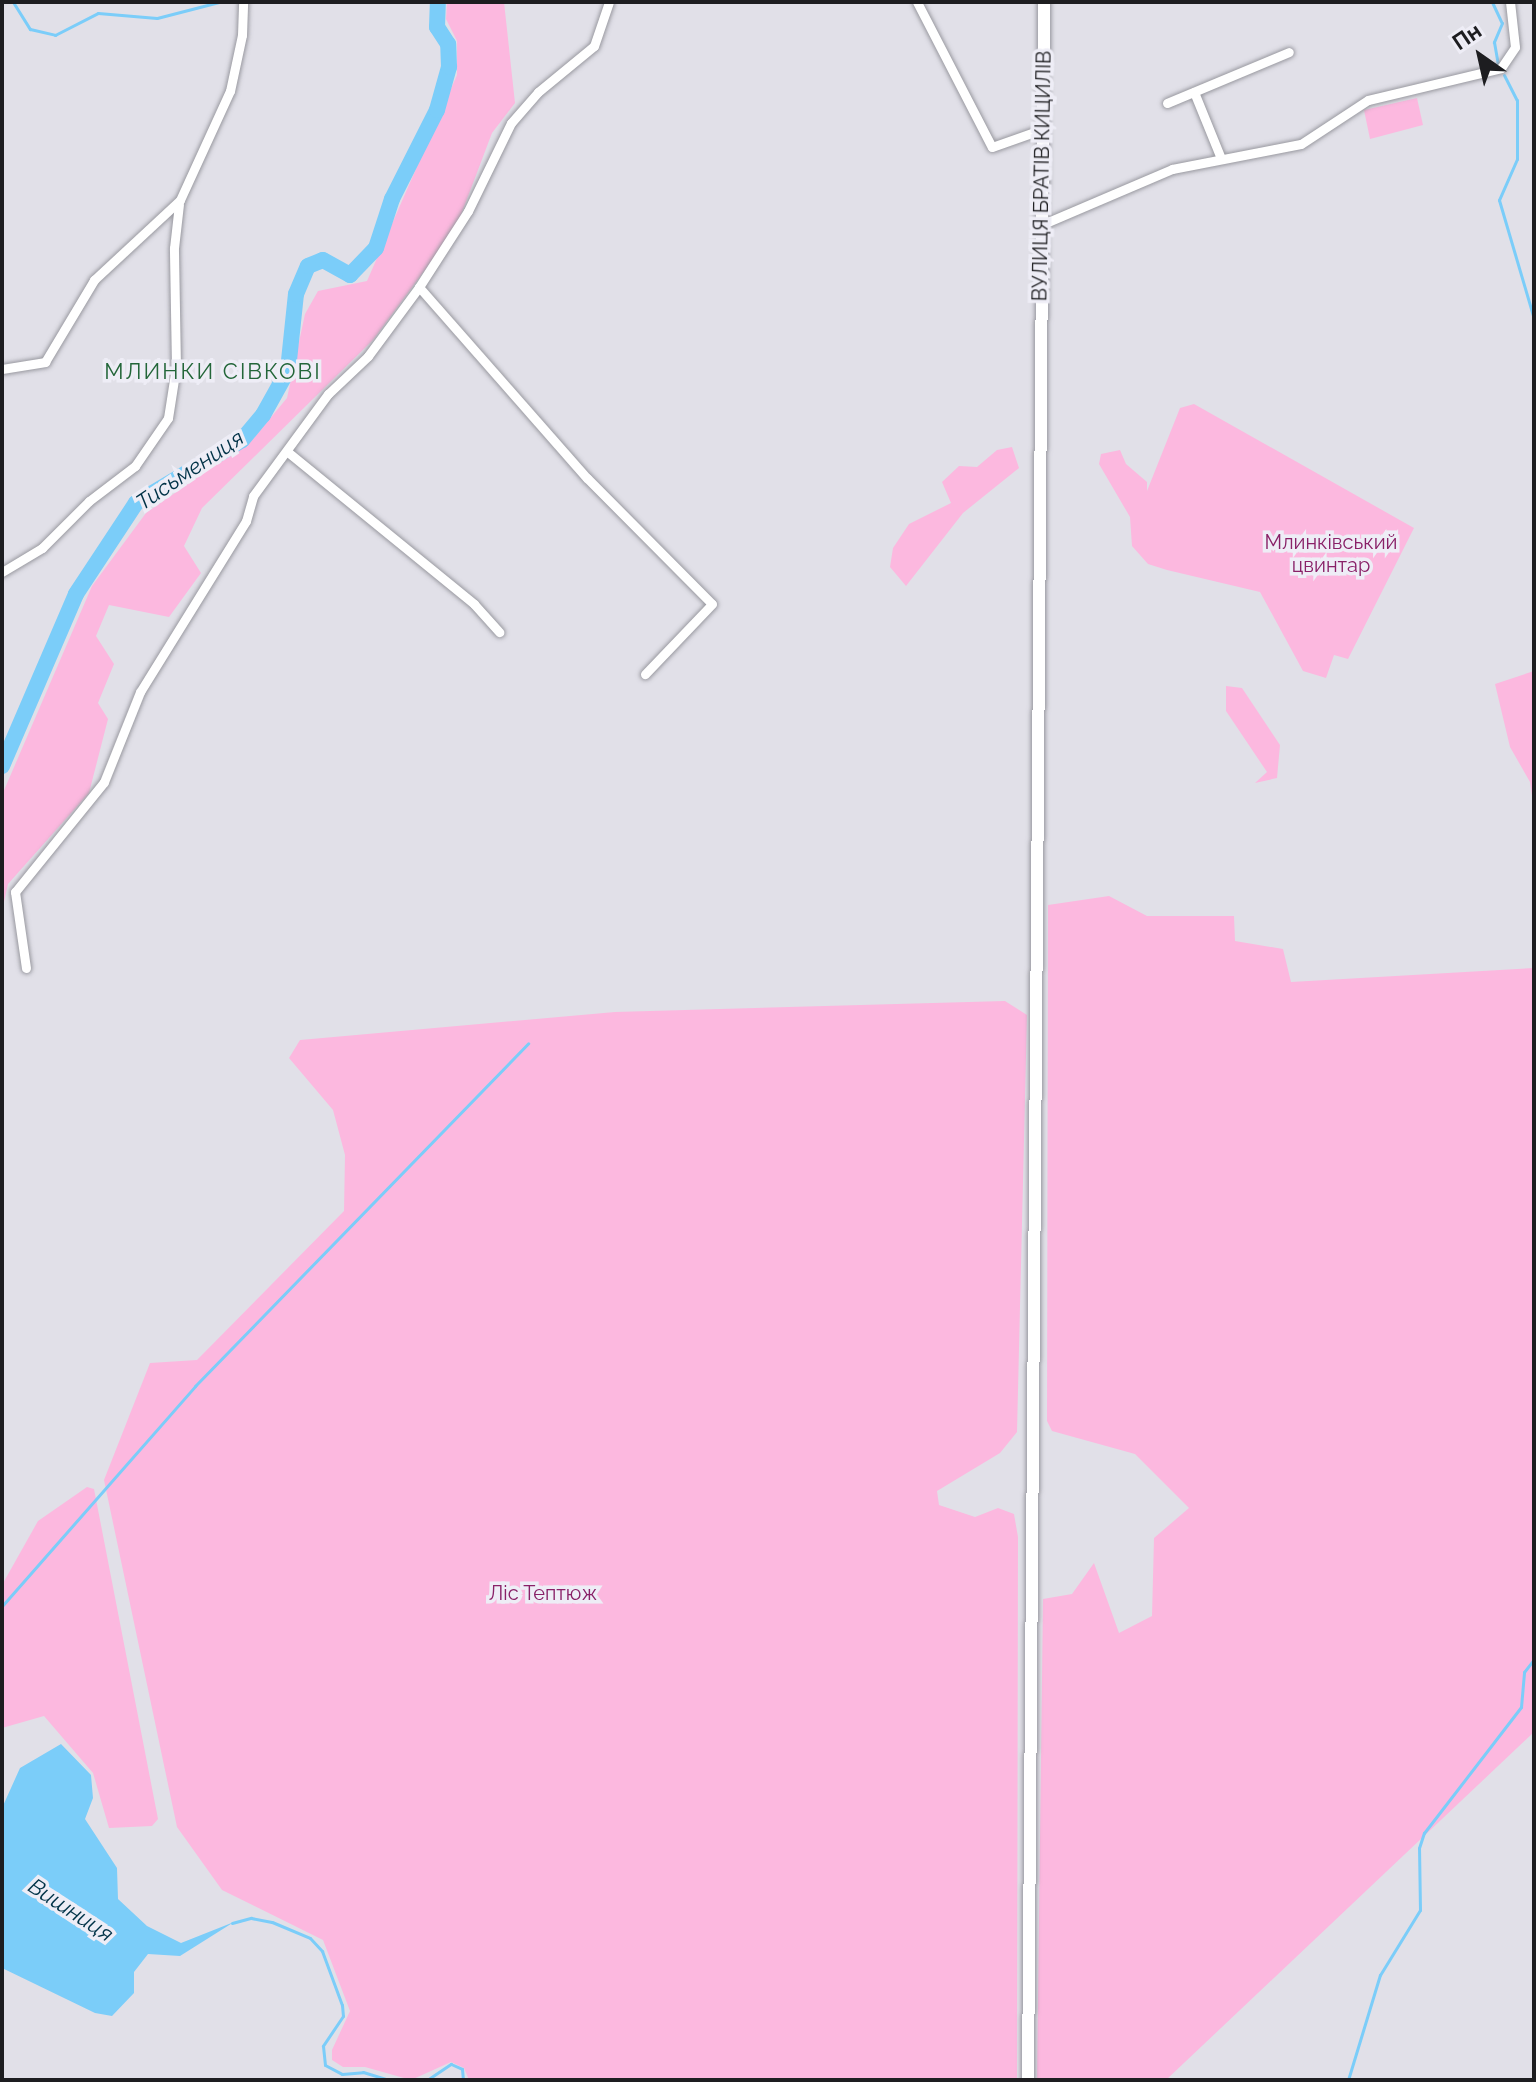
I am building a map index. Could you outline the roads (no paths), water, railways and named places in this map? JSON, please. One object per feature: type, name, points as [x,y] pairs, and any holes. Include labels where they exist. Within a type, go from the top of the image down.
[{"type":"street","points":[[26,968],[15,892],[104,782],[140,692],[246,521],[253,496],[289,453],[328,394],[368,356],[419,287],[468,211],[511,123],[538,92],[594,46],[609,2]]},
{"type":"street","points":[[917,2],[992,147],[1043,129]]},
{"type":"street","name":"ВУЛИЦЯ БРАТІВ КИЦИЛІВ","points":[[1028,2080],[1040,732],[1038,350],[1043,224],[1044,2]]},
{"type":"street","points":[[1043,224],[1061,221],[1146,179],[1220,156],[1301,144],[1368,100],[1501,68],[1515,47],[1510,2]]},
{"type":"street","points":[[2,572],[42,548],[89,501],[135,466],[168,418],[176,367],[174,248],[180,200],[230,91],[243,4]]},
{"type":"street","points":[[1167,103],[1289,52]]},
{"type":"street","points":[[1194,92],[1220,156]]},
{"type":"street","points":[[2,369],[32,369],[45,362],[87,288],[180,200]]},
{"type":"street","points":[[419,287],[587,478],[635,521],[712,604],[645,674]]},
{"type":"street","points":[[289,453],[474,604],[499,632]]},
{"type":"water","points":[[61,1744],[91,1775],[93,1798],[85,1819],[117,1868],[118,1899],[147,1926],[181,1943],[234,1922],[180,1956],[148,1954],[134,1972],[134,1993],[112,2016],[95,2013],[2,1968],[2,1808],[20,1768]]},
{"type":"waterway","points":[[13,2],[30,29],[55,35],[98,13],[157,18],[219,2]]},
{"type":"waterway","name":"Тисьмениця","points":[[2,766],[76,594],[136,503],[242,440],[263,415],[288,370],[296,294],[308,266],[323,260],[350,275],[376,248],[392,199],[437,110],[449,67],[448,44],[437,27],[438,2]]},
{"type":"waterway","points":[[1492,2],[1502,23],[1494,42],[1498,64]]},
{"type":"waterway","points":[[1504,75],[1517,100],[1517,159],[1499,200],[1534,319]]},
{"type":"waterway","points":[[2,1606],[195,1386],[528,1043]]},
{"type":"waterway","points":[[1348,2080],[1380,1975],[1420,1910],[1419,1848],[1424,1833],[1521,1707],[1524,1672],[1534,1659]]},
{"type":"waterway","name":"Вишниця","points":[[232,1923],[251,1918],[272,1922],[310,1938],[322,1951],[342,2005],[343,2016],[323,2046],[325,2065],[342,2074],[363,2072],[389,2080]]},
{"type":"waterway","name":"Вишниця","points":[[427,2080],[451,2064],[462,2069],[463,2080]]},
{"type":"district","name":"МЛИНКИ СІВКОВІ","points":[[213,372]]},
{"type":"park label","name":"Млинківський цвинтар","points":[[1331,554]]},
{"type":"park label","name":"Ліс Тептюж","points":[[543,1593]]}]
